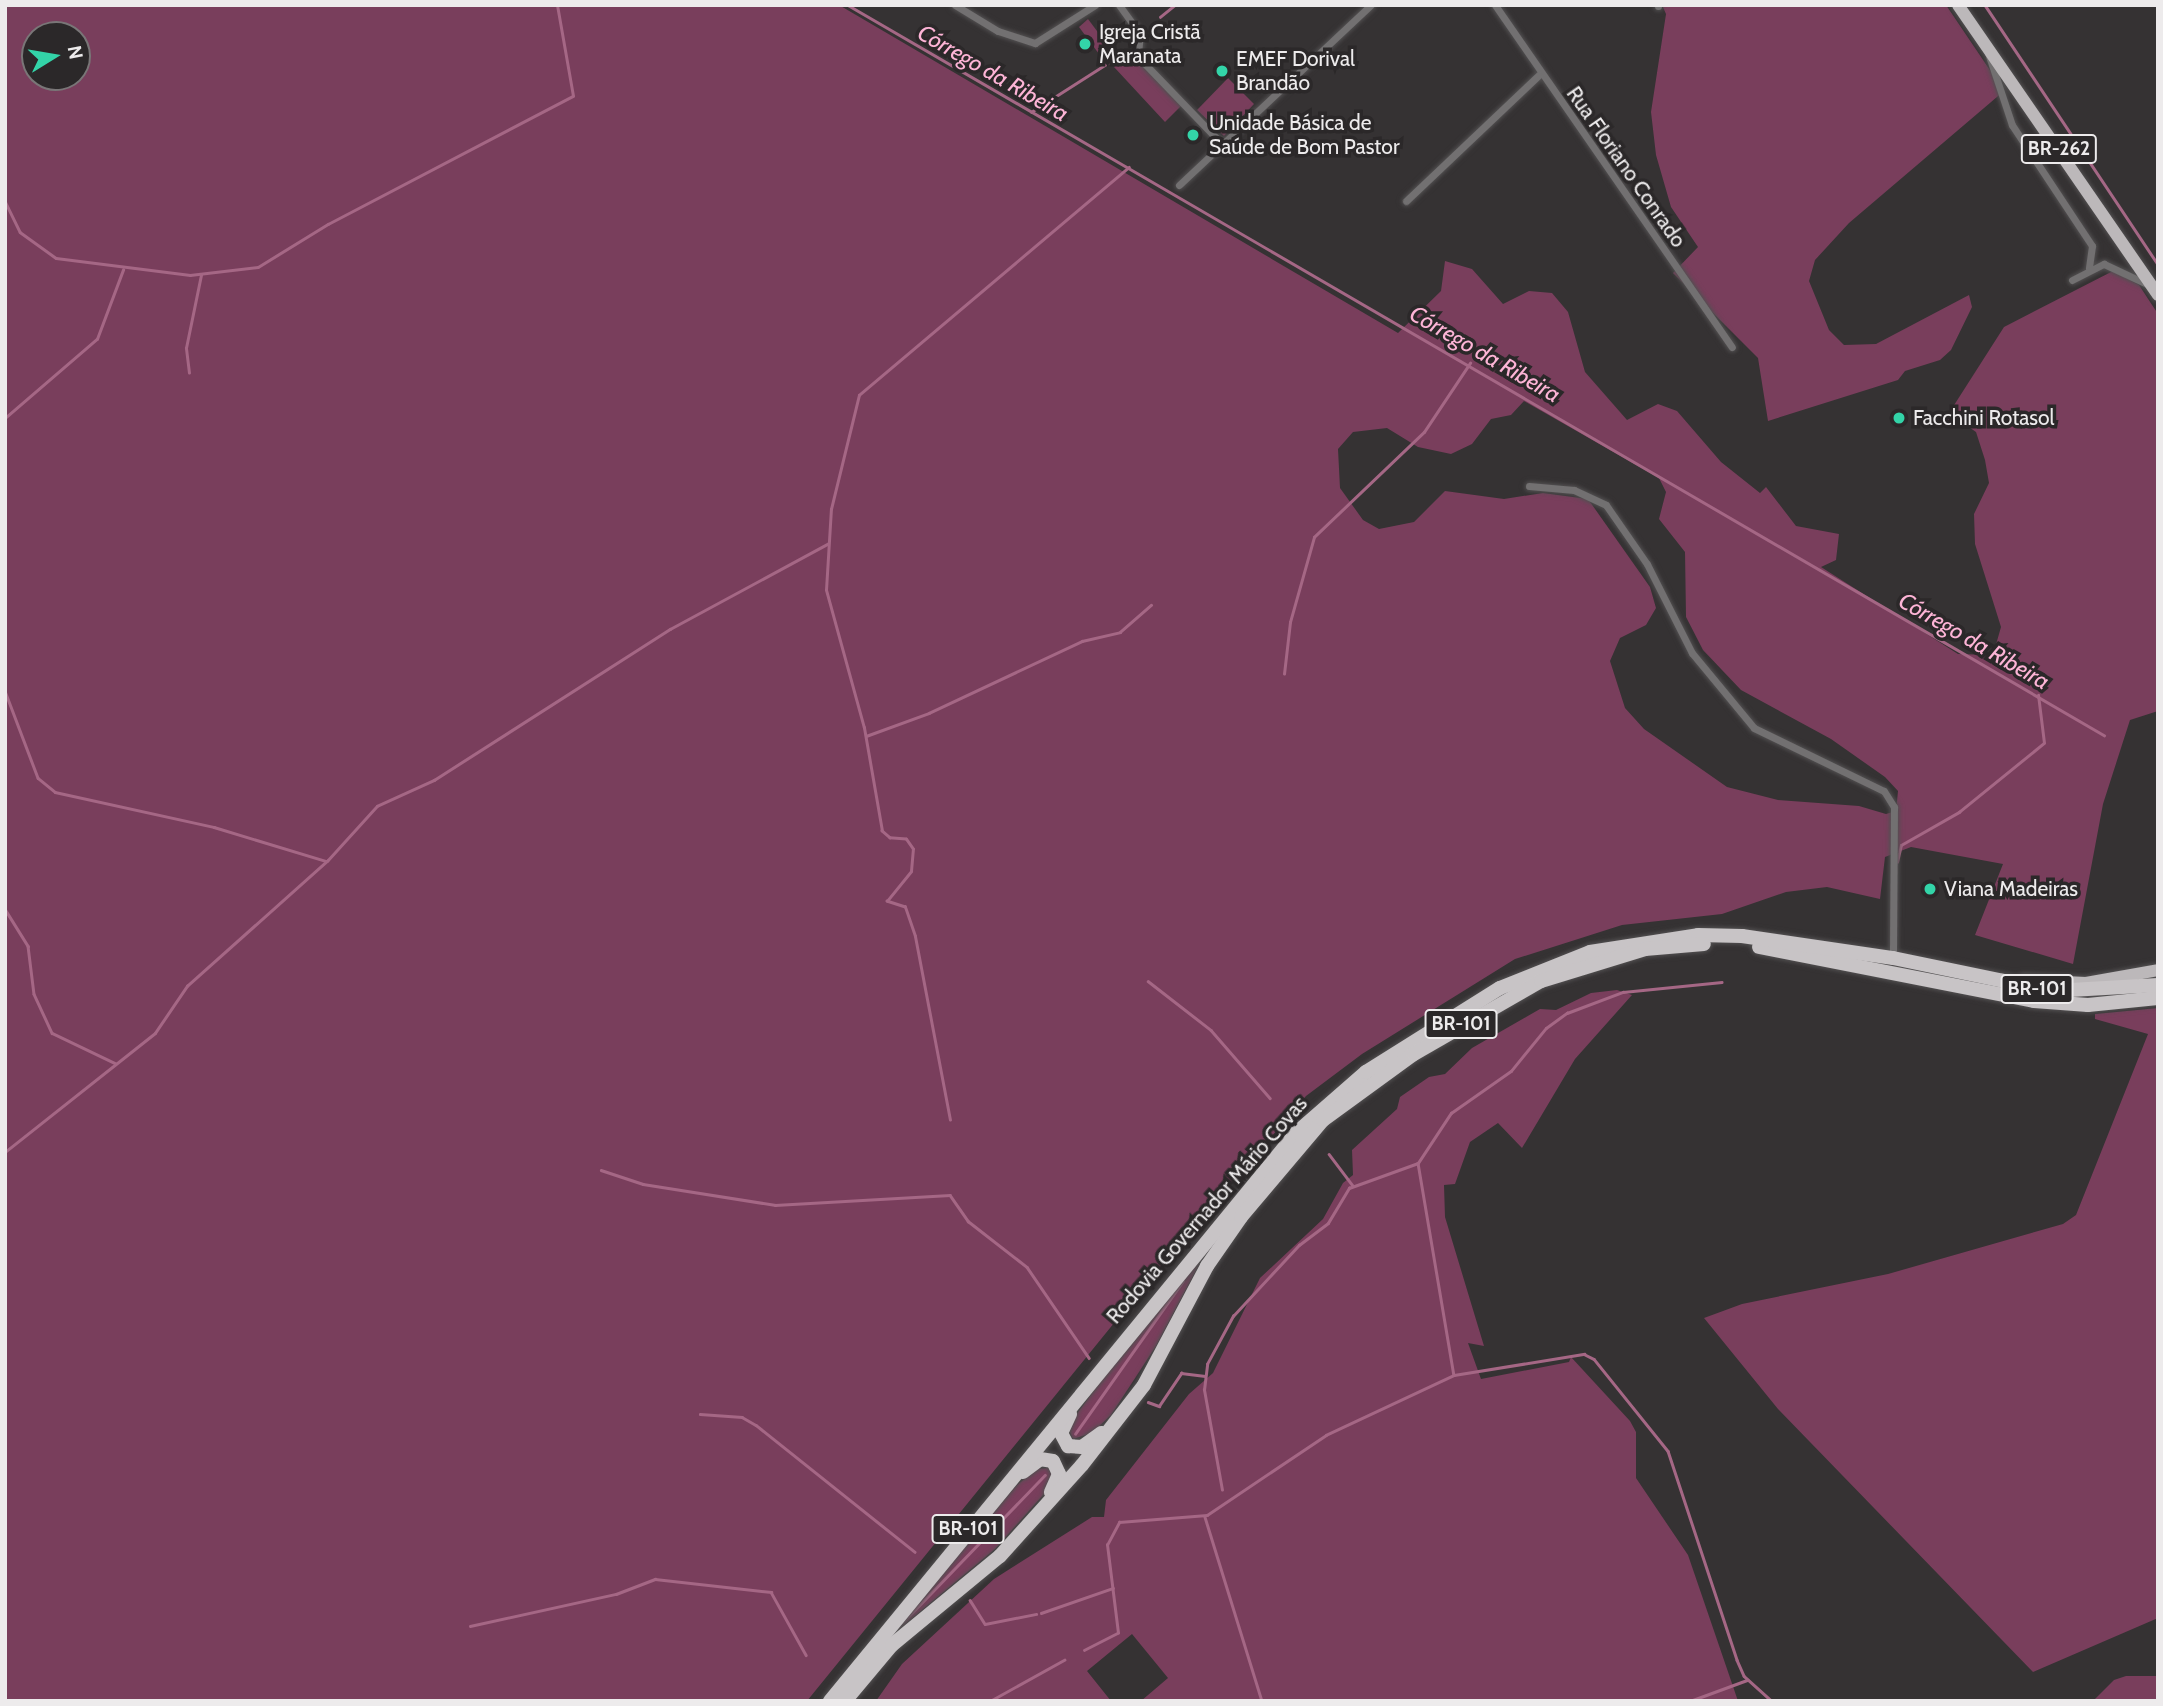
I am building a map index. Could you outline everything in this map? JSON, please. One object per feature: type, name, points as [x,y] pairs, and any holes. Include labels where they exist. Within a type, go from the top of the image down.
[{"type":"highway","name":"BR-262","points":[[1958,5],[2155,291]]},
{"type":"highway","name":"Rodovia Governador Mário Covas","points":[[830,1701],[1108,1358],[1314,1114],[1407,1044],[1500,988],[1590,952],[1675,936],[1742,936],[1893,958],[2062,991],[2158,985]]},
{"type":"highway","name":"Rodovia Governador Mário Covas","points":[[845,1701],[892,1644],[1000,1556],[1144,1385],[1218,1250],[1323,1121],[1375,1080],[1480,1013],[1568,970],[1645,949],[1740,945],[2034,1001],[2088,1004],[2158,998]]},
{"type":"highway","points":[[1936,968],[2069,983],[2158,970]]},
{"type":"highway","points":[[1108,1358],[1062,1428],[1068,1446],[1082,1447],[1094,1439],[1144,1385]]},
{"type":"highway","points":[[967,1531],[1035,1461],[1054,1461],[1059,1474],[1052,1491],[1000,1556]]},
{"type":"street","points":[[956,5],[998,31],[1035,43],[1095,5]]},
{"type":"street","points":[[1119,5],[1140,34],[1138,54],[1144,63],[1220,142]]},
{"type":"street","points":[[1179,185],[1220,142],[1371,5]]},
{"type":"street","name":"Rua Floriano Conrado","points":[[1495,5],[1539,75],[1732,347]]},
{"type":"street","points":[[1987,46],[1993,82],[2012,125],[2092,246],[2089,268]]},
{"type":"street","points":[[1406,201],[1539,75]]},
{"type":"street","points":[[2072,280],[2089,268],[2104,264],[2155,291]]},
{"type":"street","points":[[1529,486],[1574,489],[1606,505],[1647,564],[1692,653],[1754,728],[1884,791],[1895,807],[1893,958]]},
{"type":"shaded area","points":[[5,5],[839,5],[1398,333],[1441,291],[1445,261],[1472,269],[1503,304],[1529,291],[1552,293],[1568,312],[1585,372],[1627,420],[1658,404],[1677,411],[1721,462],[1760,493],[1766,487],[1796,526],[1839,534],[1836,560],[1821,567],[1958,654],[1993,655],[2001,627],[1975,544],[1974,514],[1989,483],[1985,460],[1976,432],[1966,425],[1942,424],[2004,327],[2113,271],[2139,285],[2158,314],[2158,711],[2130,720],[2103,804],[2073,964],[1975,935],[2003,864],[1911,847],[1885,857],[1880,899],[1827,887],[1786,892],[1722,914],[1622,925],[1515,959],[1362,1054],[1306,1096],[1149,1280],[807,1701],[5,1701]],"holes":[[[1524,401],[1659,478],[1666,492],[1659,519],[1685,552],[1686,617],[1703,650],[1741,690],[1831,739],[1885,777],[1898,791],[1896,811],[1886,814],[1859,806],[1778,800],[1727,787],[1644,729],[1625,708],[1610,661],[1620,638],[1646,625],[1656,608],[1650,587],[1588,499],[1543,493],[1504,499],[1445,491],[1414,522],[1379,529],[1363,520],[1340,488],[1338,449],[1353,432],[1387,428],[1418,447],[1451,454],[1472,444],[1491,419],[1511,415]]]},
{"type":"shaded area","points":[[1662,5],[1946,5],[2004,91],[1849,223],[1815,260],[1809,281],[1829,330],[1844,345],[1876,344],[1969,295],[1972,307],[1951,350],[1940,360],[1905,371],[1898,380],[1768,421],[1758,358],[1673,273],[1698,247],[1671,207],[1656,155],[1651,112],[1666,14]]},
{"type":"shaded area","points":[[1088,19],[1112,51],[1102,58],[1079,27]]},
{"type":"shaded area","points":[[1134,49],[1140,64],[1181,106],[1165,122],[1114,67]]},
{"type":"shaded area","points":[[1228,78],[1254,104],[1224,136],[1197,110]]},
{"type":"shaded area","points":[[1617,990],[1632,995],[1575,1059],[1522,1148],[1498,1123],[1470,1142],[1455,1184],[1444,1185],[1445,1217],[1484,1346],[1468,1343],[1481,1379],[1569,1362],[1571,1357],[1630,1421],[1636,1432],[1636,1478],[1688,1555],[1738,1701],[1141,1701],[1168,1678],[1132,1634],[1087,1671],[1111,1701],[876,1701],[902,1664],[994,1579],[1092,1517],[1104,1517],[1106,1500],[1189,1394],[1213,1373],[1260,1278],[1323,1219],[1343,1183],[1353,1175],[1352,1150],[1397,1109],[1400,1097],[1429,1077],[1445,1074],[1472,1048],[1540,1009],[1556,1010],[1591,993]]},
{"type":"shaded area","points":[[2158,1008],[2158,1618],[2033,1672],[1778,1409],[1704,1318],[1742,1304],[1888,1274],[2063,1224],[2076,1215],[2148,1034],[2095,1019],[2095,1014]]},
{"type":"shaded area","points":[[1203,1257],[1156,1346],[1111,1415],[1092,1433],[1073,1439],[1068,1428],[1073,1419],[1147,1319]]},
{"type":"shaded area","points":[[1048,1468],[1052,1475],[1044,1494],[995,1549],[880,1645],[1017,1485],[1037,1469]]},
{"type":"shaded area","points":[[2126,1676],[2158,1676],[2158,1701],[2093,1701],[2114,1680]]},
{"type":"waterway","points":[[5,201],[20,232],[56,258],[190,275],[258,267],[328,224],[573,96],[557,5]]},
{"type":"waterway","name":"Córrego da Ribeira","points":[[848,5],[2104,735]]},
{"type":"waterway","points":[[1160,17],[1175,5]]},
{"type":"waterway","points":[[1985,5],[2158,264]]},
{"type":"waterway","points":[[1031,112],[1108,63]]},
{"type":"waterway","points":[[950,1120],[915,936],[905,907],[887,901],[911,871],[913,849],[906,839],[890,838],[882,831],[864,728],[826,590],[831,509],[859,395],[1129,167]]},
{"type":"waterway","points":[[5,418],[97,339],[123,270]]},
{"type":"waterway","points":[[189,373],[186,348],[201,275]]},
{"type":"waterway","points":[[1284,674],[1290,622],[1314,537],[1424,432],[1470,363]]},
{"type":"waterway","points":[[5,1152],[155,1033],[187,986],[327,861],[377,806],[434,780],[670,629],[827,544]]},
{"type":"waterway","points":[[866,736],[929,713],[1082,641],[1120,632],[1151,605]]},
{"type":"waterway","points":[[5,691],[38,778],[55,792],[214,827],[326,861]]},
{"type":"waterway","points":[[1897,862],[1901,845],[1959,812],[2044,743],[2038,695]]},
{"type":"waterway","points":[[5,909],[28,946],[34,994],[52,1033],[115,1063]]},
{"type":"waterway","points":[[1148,981],[1211,1030],[1270,1098]]},
{"type":"waterway","points":[[1222,1490],[1204,1390],[1207,1364],[1233,1316],[1299,1245],[1328,1223],[1349,1188],[1418,1163],[1451,1113],[1511,1071],[1546,1028],[1567,1013],[1623,992],[1721,982]]},
{"type":"waterway","points":[[1329,1154],[1352,1185]]},
{"type":"waterway","points":[[1418,1163],[1454,1375]]},
{"type":"waterway","points":[[601,1170],[643,1184],[775,1205],[950,1195],[968,1221],[1027,1267],[1089,1358]]},
{"type":"waterway","points":[[1075,1434],[1183,1281]]},
{"type":"waterway","points":[[1084,1650],[1118,1633],[1107,1545],[1119,1522],[1207,1515],[1326,1435],[1454,1375],[1584,1354],[1594,1359],[1668,1451],[1737,1660],[1744,1676],[1772,1701]]},
{"type":"waterway","points":[[1148,1402],[1159,1406],[1181,1373],[1205,1376]]},
{"type":"waterway","points":[[700,1414],[742,1417],[756,1425],[915,1552]]},
{"type":"waterway","points":[[903,1622],[1045,1475]]},
{"type":"waterway","points":[[1205,1517],[1262,1701]]},
{"type":"waterway","points":[[470,1626],[616,1594],[655,1579],[771,1592],[806,1655]]},
{"type":"waterway","points":[[1041,1613],[1113,1588]]},
{"type":"waterway","points":[[970,1600],[985,1624],[1036,1614]]},
{"type":"waterway","points":[[990,1701],[1064,1660]]},
{"type":"waterway","points":[[1690,1701],[1747,1680]]},
{"type":"waterway","points":[[1442,1701],[1488,1701]]},
{"type":"place","name":"Igreja Cristã Maranata","points":[[1085,44]]},
{"type":"place","name":"EMEF Dorival Brandão","points":[[1222,71]]},
{"type":"place","name":"Unidade Básica de Saúde de Bom Pastor","points":[[1193,135]]},
{"type":"place","name":"Facchini Rotasol","points":[[1899,418]]},
{"type":"place","name":"Viana Madeiras","points":[[1930,889]]}]
